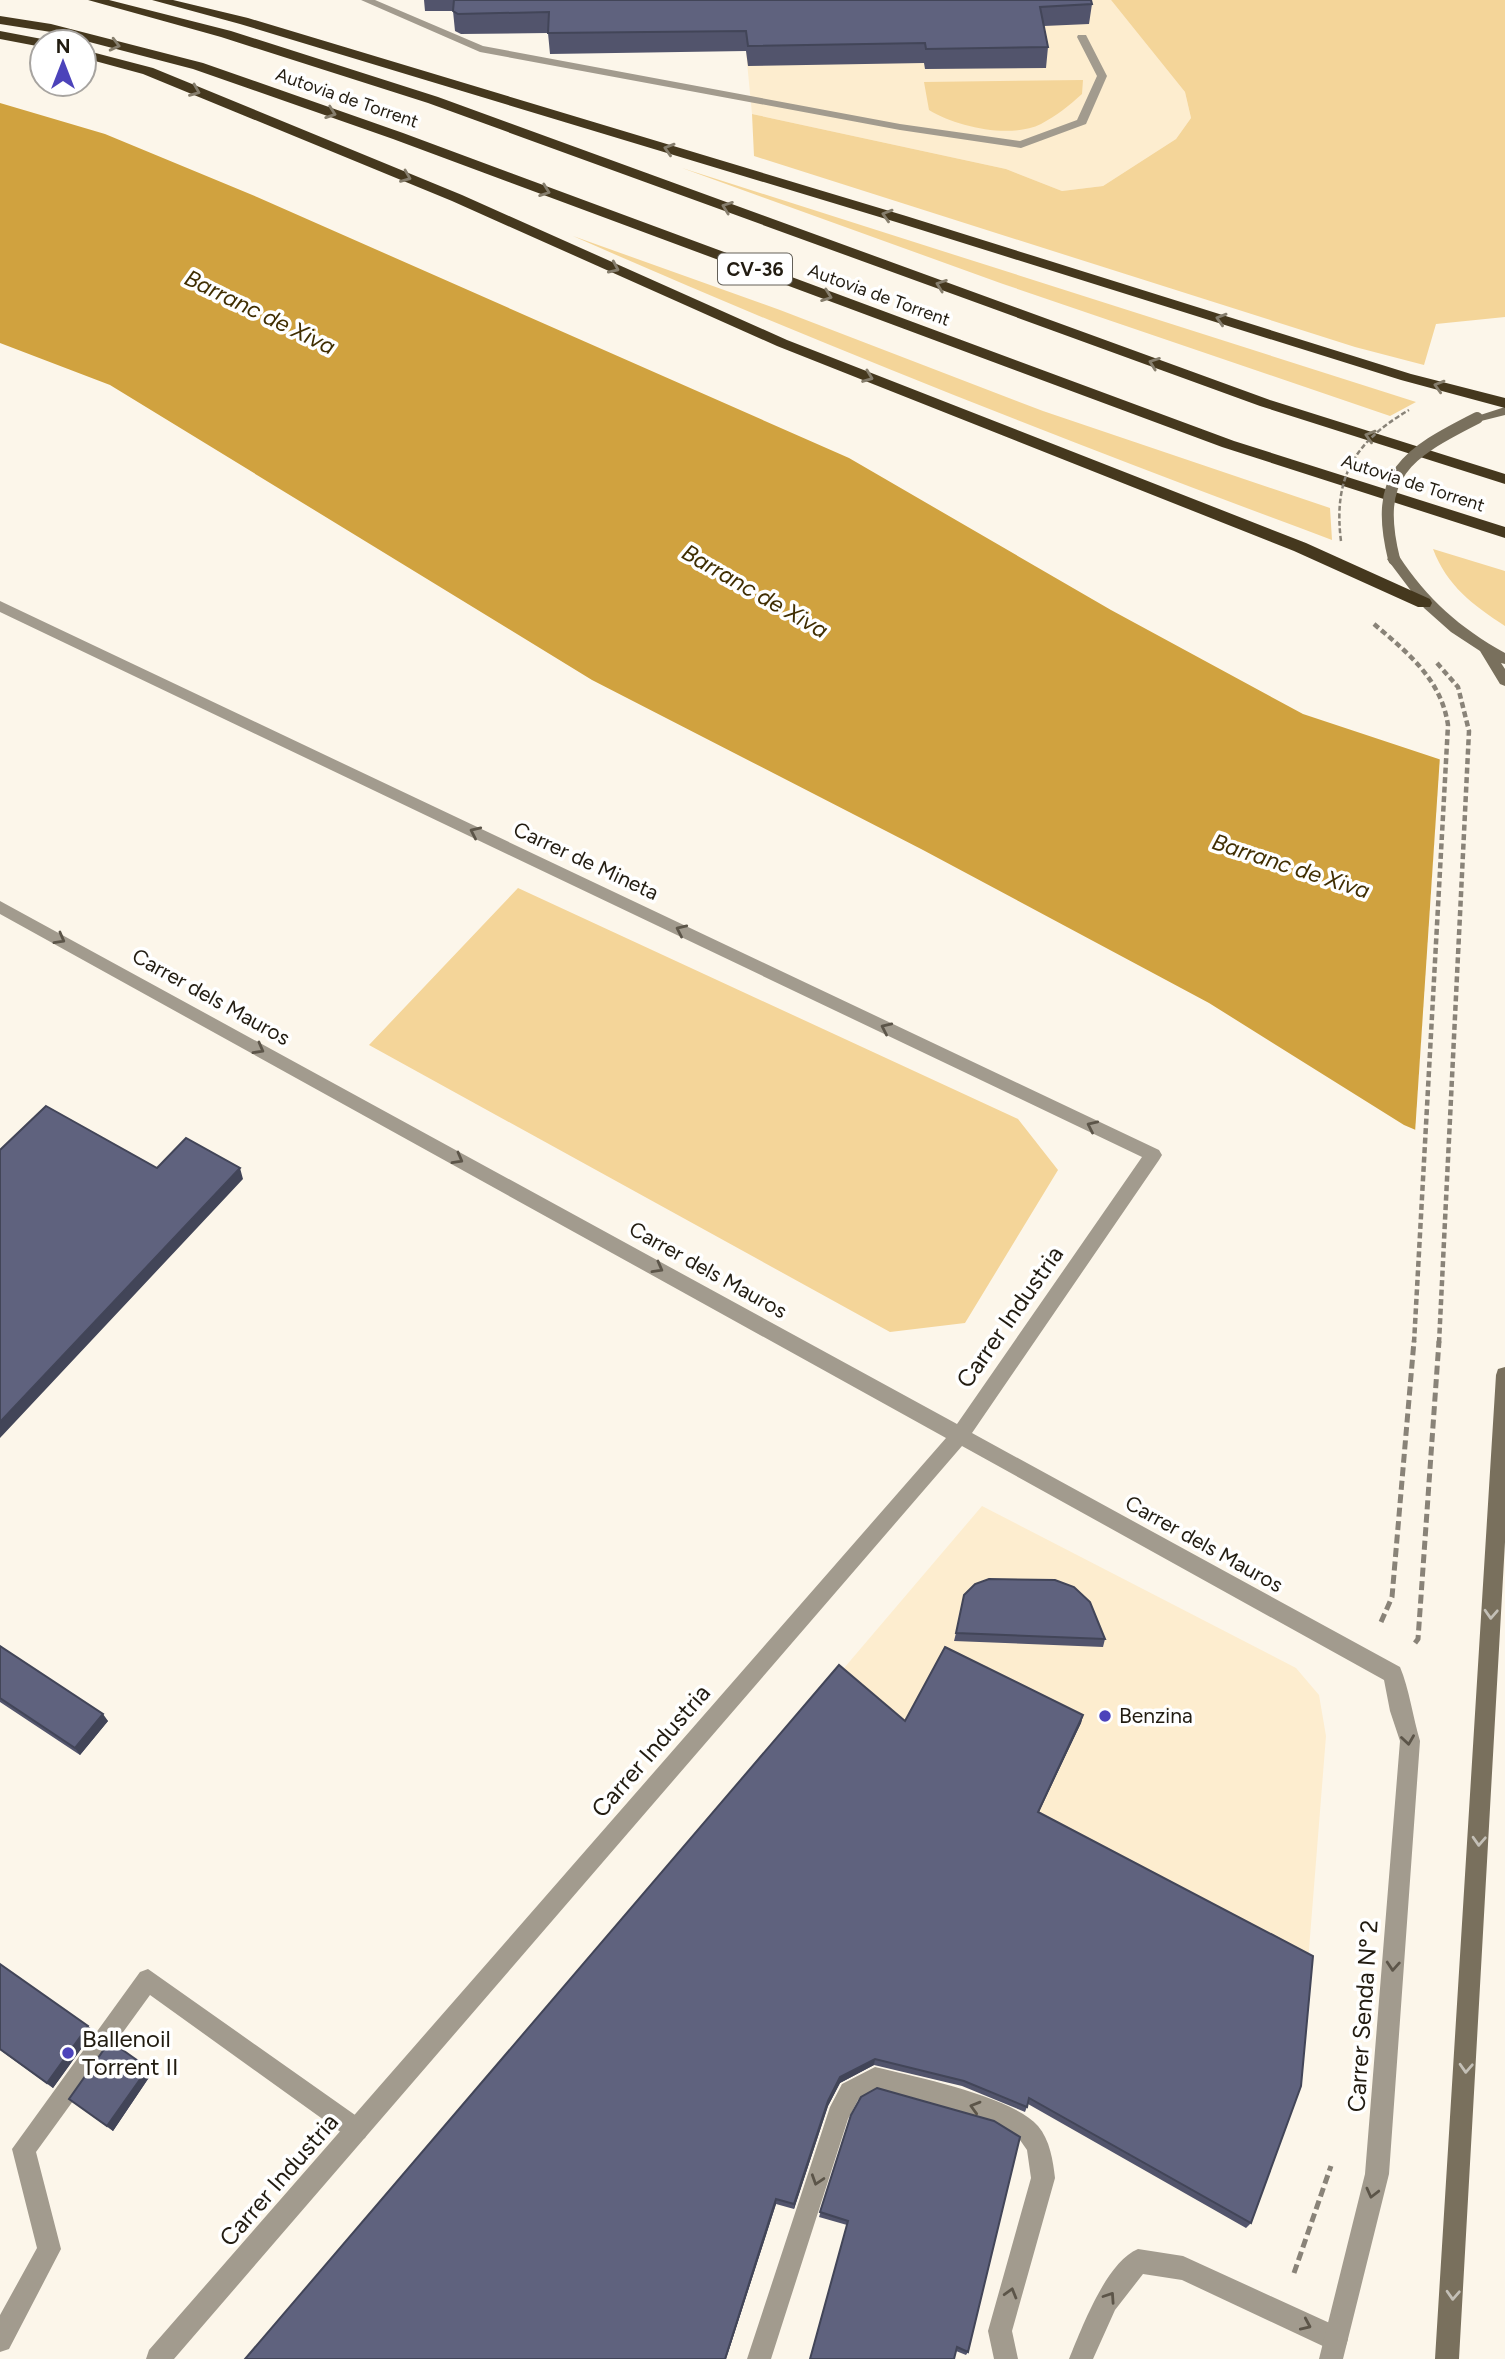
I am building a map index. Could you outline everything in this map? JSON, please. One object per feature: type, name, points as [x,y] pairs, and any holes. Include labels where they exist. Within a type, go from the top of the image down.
[{"type":"highway","name":"Autovia de Torrent","points":[[94,0],[226,34],[433,100],[1265,403],[1505,479]]},
{"type":"highway","points":[[158,0],[244,21],[888,215],[1393,373],[1505,403]]},
{"type":"highway","name":"Autovia de Torrent","points":[[0,20],[51,29],[198,66],[398,136],[1228,444],[1505,533]]},
{"type":"highway","points":[[0,35],[28,40]]},
{"type":"highway","points":[[98,58],[148,71],[457,198],[782,343],[1342,565],[1424,603]]},
{"type":"main road","points":[[1505,411],[1477,418],[1425,445],[1401,467],[1390,484],[1385,509],[1386,534],[1394,559],[1424,603],[1486,649],[1505,659]]},
{"type":"main road","points":[[1486,649],[1505,681]]},
{"type":"main road","points":[[1447,2359],[1505,1375]]},
{"type":"street","points":[[366,0],[480,49],[900,127],[1021,145],[1082,122],[1102,76],[1082,37]]},
{"type":"street","name":"Carrer de Mineta","points":[[0,606],[1153,1155]]},
{"type":"street","name":"Carrer dels Mauros","points":[[0,906],[1393,1674]]},
{"type":"street","name":"Carrer Industria","points":[[158,2359],[960,1435],[1153,1155]]},
{"type":"street","name":"Carrer Senda Nº 2","points":[[1334,2349],[1377,2174],[1410,1741],[1400,1711],[1393,1674]]},
{"type":"street","points":[[0,2340],[49,2249],[24,2149],[148,1980],[357,2130]]},
{"type":"street","points":[[760,2359],[838,2115],[850,2092],[875,2078],[989,2110],[1028,2132],[1041,2156],[1043,2178],[1000,2331],[1006,2359]]},
{"type":"street","points":[[1082,2359],[1105,2301],[1138,2261],[1183,2268],[1334,2349]]},
{"type":"path","points":[[1340,541],[1344,596],[1417,660],[1440,692],[1448,714],[1418,1282],[1392,1597],[1376,1633],[1353,1651]]},
{"type":"path","points":[[1436,662],[1458,687],[1469,730],[1443,1294]]},
{"type":"shaded area","points":[[741,0],[1111,0],[1185,92],[1191,118],[1176,139],[1103,186],[1062,191],[1006,169],[752,114]]},
{"type":"shaded area","points":[[1111,0],[1505,0],[1505,317],[1436,324],[1424,365],[1355,347],[754,156],[752,114],[1006,169],[1062,191],[1103,186],[1176,139],[1191,118],[1185,92]]},
{"type":"shaded area","points":[[1083,80],[1082,94],[1063,110],[1041,124],[1014,131],[969,126],[929,110],[924,82]]},
{"type":"shaded area","points":[[682,168],[1416,402],[1390,416],[1003,284]]},
{"type":"shaded area","points":[[573,236],[780,310],[1043,411],[1330,508],[1332,540],[950,394]]},
{"type":"shaded area","points":[[1433,549],[1505,571],[1505,626],[1462,594],[1446,574]]},
{"type":"shaded area","points":[[518,888],[1018,1119],[1058,1170],[965,1323],[890,1332],[369,1045]]},
{"type":"shaded area","name":"Benzina","points":[[982,1506],[1296,1668],[1319,1695],[1326,1736],[1308,1962],[983,1791],[839,1674]]},
{"type":"water","name":"Barranc de Xiva","points":[[0,103],[105,134],[257,197],[849,458],[1111,610],[1303,714],[1505,781],[1505,1168],[1404,1125],[1209,1003],[923,850],[592,680],[110,385],[0,343]]},
{"type":"pier","points":[[1440,756],[1505,778],[1505,1172],[1415,1133]]},
{"type":"building","points":[[454,0],[1091,0],[1092,4],[1040,7],[1048,47],[926,49],[925,43],[748,46],[746,31],[548,33],[549,12],[458,14],[453,11]]},
{"type":"building","points":[[46,1106],[157,1168],[186,1138],[240,1168],[0,1422],[0,1150]]},
{"type":"building","points":[[989,1579],[1055,1580],[1074,1587],[1090,1602],[1105,1639],[956,1633],[964,1595],[975,1584]]},
{"type":"building","points":[[0,1646],[103,1714],[75,1748],[0,1698]]},
{"type":"building","points":[[945,1647],[1083,1715],[1038,1812],[1313,1956],[1301,2086],[1251,2223],[1029,2098],[1027,2107],[964,2081],[875,2059],[840,2077],[828,2101],[794,2204],[776,2199],[725,2359],[245,2359],[839,1665],[905,1721]]},
{"type":"building","points":[[0,1964],[88,2026],[47,2083],[0,2049]]},
{"type":"building","points":[[110,2041],[148,2068],[107,2126],[69,2099]]},
{"type":"building","points":[[877,2088],[994,2121],[1020,2137],[968,2352],[957,2347],[954,2359],[810,2359],[848,2221],[820,2212],[851,2115],[861,2097]]},
{"type":"place","name":"Benzina","points":[[1105,1716]]},
{"type":"place","name":"Ballenoil Torrent II","points":[[68,2053]]}]
